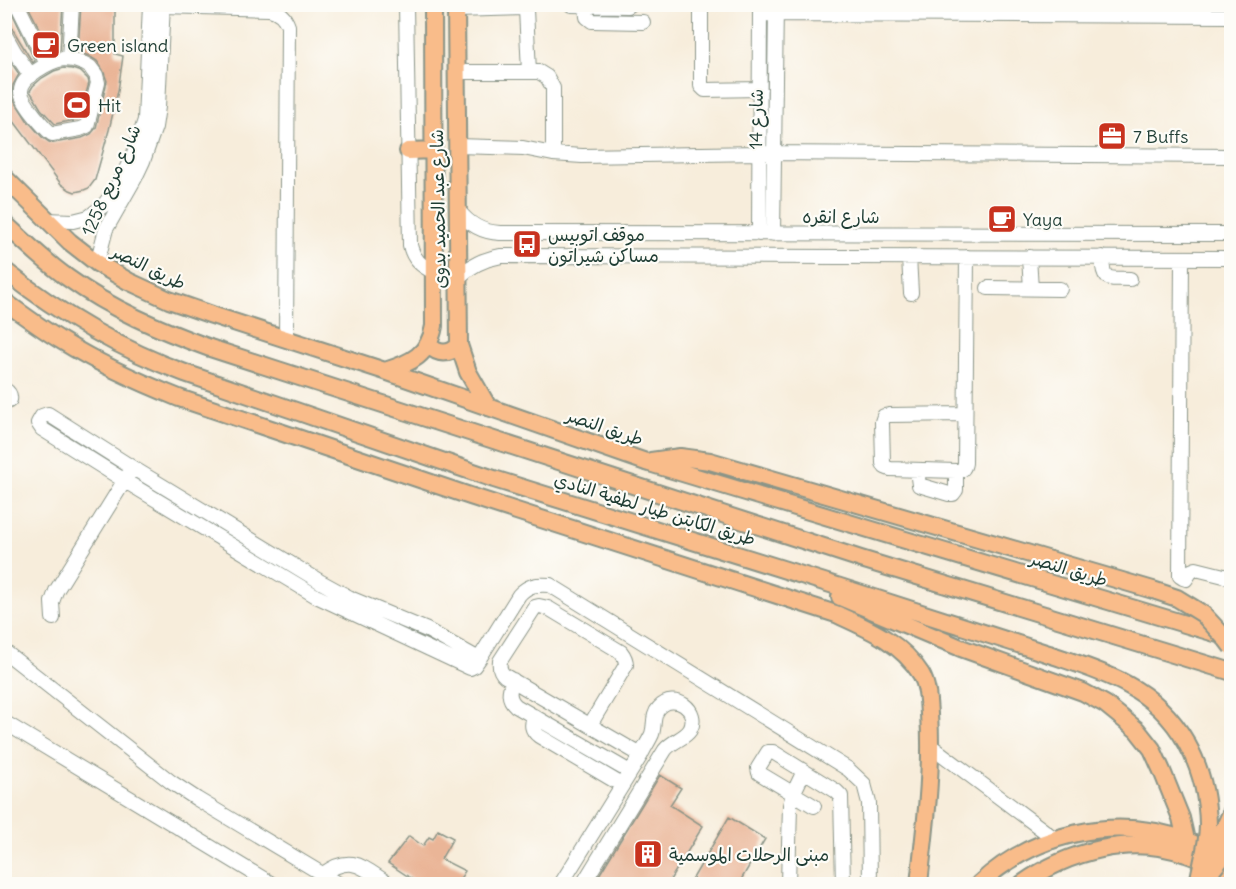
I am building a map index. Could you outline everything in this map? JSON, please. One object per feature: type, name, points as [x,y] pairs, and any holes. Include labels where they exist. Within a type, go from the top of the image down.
[{"type":"main road","name":"شارع عبد الحميد بدوى","points":[[429,345],[434,326],[434,4]]},
{"type":"main road","name":"شارع عبد الحميد بدوى","points":[[456,7],[459,345],[468,372],[488,407]]},
{"type":"main road","points":[[408,151],[434,150]]},
{"type":"main road","name":"طريق النصر","points":[[4,177],[46,220],[97,263],[128,281],[169,300],[385,371],[646,462],[1232,638]]},
{"type":"main road","points":[[4,223],[68,278],[112,306],[160,329],[210,348],[861,559],[1232,672]]},
{"type":"main road","name":"طريق الكابتن طيار لطفية النادي","points":[[4,270],[60,311],[154,362],[494,479],[1048,654],[1102,673],[1129,686],[1162,711],[1183,737],[1198,768],[1206,803],[1208,827],[1199,885]]},
{"type":"main road","points":[[4,301],[62,342],[140,382],[179,398],[470,496],[836,614],[893,643],[911,661],[922,677],[927,691],[931,746],[919,885]]},
{"type":"main road","points":[[385,371],[402,366],[422,353],[429,345],[437,351],[447,352],[459,345]]},
{"type":"main road","points":[[646,462],[680,457],[710,461],[1154,590],[1177,598],[1203,614],[1232,647]]},
{"type":"main road","points":[[809,578],[827,591],[931,636],[1083,692],[1105,704],[1137,730],[1152,749],[1181,818],[1186,840]]},
{"type":"main road","points":[[903,653],[903,646],[911,639],[917,636],[931,636]]},
{"type":"main road","points":[[1199,885],[1232,811]]},
{"type":"main road","points":[[979,885],[992,873],[1030,849],[1087,830],[1110,828],[1160,833],[1186,840],[1232,864]]},
{"type":"main road","points":[[1199,885],[1232,845]]},
{"type":"main road","points":[[1022,885],[1051,867],[1073,857],[1096,850],[1126,846],[1156,847],[1186,854],[1204,861],[1232,878]]},
{"type":"street","points":[[17,4],[47,63]]},
{"type":"street","points":[[69,59],[72,4]]},
{"type":"street","points":[[406,4],[410,245],[416,260],[434,272]]},
{"type":"street","points":[[572,5],[628,6],[631,4]]},
{"type":"street","points":[[701,4],[701,86],[705,90],[760,89]]},
{"type":"street","points":[[159,5],[269,9],[278,11],[286,22],[288,38],[285,339]]},
{"type":"street","name":"شارع مربع 1258","points":[[46,220],[73,221],[89,217],[104,205],[115,190],[133,156],[145,120],[159,5]]},
{"type":"street","name":"شارع مربع 1258","points":[[97,263],[106,229],[135,178],[155,127],[158,107],[159,5]]},
{"type":"street","points":[[586,5],[587,16],[592,21],[643,22]]},
{"type":"street","points":[[456,7],[526,9],[529,72]]},
{"type":"street","points":[[760,9],[1072,10],[1232,16]]},
{"type":"street","name":"شارع 14","points":[[760,9],[760,89],[773,234]]},
{"type":"street","name":"شارع 14","points":[[759,234],[767,153],[776,9]]},
{"type":"street","points":[[4,33],[31,76]]},
{"type":"street","points":[[69,59],[85,64],[94,71],[98,83],[88,123],[82,129],[55,134],[47,130],[22,96],[22,87],[47,63],[69,59]]},
{"type":"street","points":[[457,72],[539,72],[543,74],[552,84],[553,154]]},
{"type":"street","points":[[457,146],[523,148],[553,154],[582,156],[767,153],[1232,156]]},
{"type":"street","name":"شارع انقره","points":[[458,210],[472,225],[490,232],[1232,234]]},
{"type":"street","points":[[490,232],[486,244],[492,257]]},
{"type":"street","points":[[459,278],[473,265],[492,257],[501,256],[1232,258]]},
{"type":"street","points":[[909,257],[911,293]]},
{"type":"street","points":[[965,414],[885,416],[882,422],[884,465],[890,470],[956,471],[962,470],[965,464],[967,257]]},
{"type":"street","points":[[1029,257],[1031,289]]},
{"type":"street","points":[[1102,257],[1105,276],[1130,279]]},
{"type":"street","points":[[1182,258],[1180,576],[1186,579],[1191,571],[1196,569],[1232,578]]},
{"type":"street","points":[[988,288],[1060,289]]},
{"type":"street","points":[[4,389],[10,396],[4,404]]},
{"type":"street","points":[[479,659],[427,630],[352,599],[321,582],[48,414],[42,416],[38,423],[42,429],[125,481],[316,596],[470,668],[479,659],[524,589],[535,584],[550,585],[856,775],[864,784],[869,803],[870,885]]},
{"type":"street","points":[[53,618],[52,602],[56,591],[133,468]]},
{"type":"street","points":[[917,470],[919,485],[949,494],[953,494],[956,490],[956,471]]},
{"type":"street","points":[[590,725],[626,665],[626,660],[621,652],[543,606],[535,607],[500,661],[499,666],[502,673],[513,680],[641,755]]},
{"type":"street","points":[[4,651],[171,782],[339,885]]},
{"type":"street","points":[[513,680],[509,688],[510,698],[516,706],[630,772]]},
{"type":"street","points":[[561,885],[641,755],[652,732],[655,715],[661,705],[677,701],[687,706],[692,722],[688,732],[665,750],[583,885]]},
{"type":"street","points":[[534,717],[531,724],[535,733],[622,785]]},
{"type":"street","points":[[4,722],[272,885]]},
{"type":"street","points":[[931,746],[1055,839]]},
{"type":"street","points":[[814,806],[758,771],[767,754],[772,751],[841,796],[843,885]]},
{"type":"street","points":[[588,765],[596,752]]},
{"type":"street","points":[[788,885],[789,811],[793,794],[804,771]]},
{"type":"street","points":[[323,874],[338,865],[347,863],[358,865],[389,885]]},
{"type":"building","points":[[4,4],[8,4],[35,61],[33,63],[12,28],[4,24]]},
{"type":"building","points":[[27,4],[63,4],[60,50],[52,53]]},
{"type":"building","points":[[81,4],[115,4],[115,54],[123,56],[118,91],[95,180],[89,188],[75,192],[61,184],[4,108],[4,52],[19,74],[13,85],[14,100],[42,137],[54,143],[91,134],[96,128],[107,81],[97,61],[78,52]]},
{"type":"building","points":[[64,68],[81,72],[89,83],[79,119],[55,124],[41,109],[30,91],[42,78]]},
{"type":"building","name":"مبنى الرحلات الموسمية","points":[[660,775],[681,788],[670,805],[703,826],[667,885],[593,885]]},
{"type":"building","name":"مبنى الرحلات الموسمية","points":[[729,817],[765,839],[738,885],[689,885]]},
{"type":"building","points":[[438,830],[453,838],[441,859],[465,871],[456,885],[421,885],[388,863],[409,836],[423,846],[429,837],[433,839]]},
{"type":"place","name":"Green island","points":[[46,45]]},
{"type":"place","name":"Hit","points":[[77,105]]},
{"type":"place","name":"7 Buffs","points":[[1112,136]]},
{"type":"place","name":"Yaya","points":[[1002,219]]},
{"type":"place","name":"موقف اتوبيس مساكن شيراتون","points":[[527,244]]},
{"type":"place","name":"مبنى الرحلات الموسمية","points":[[648,854]]}]
